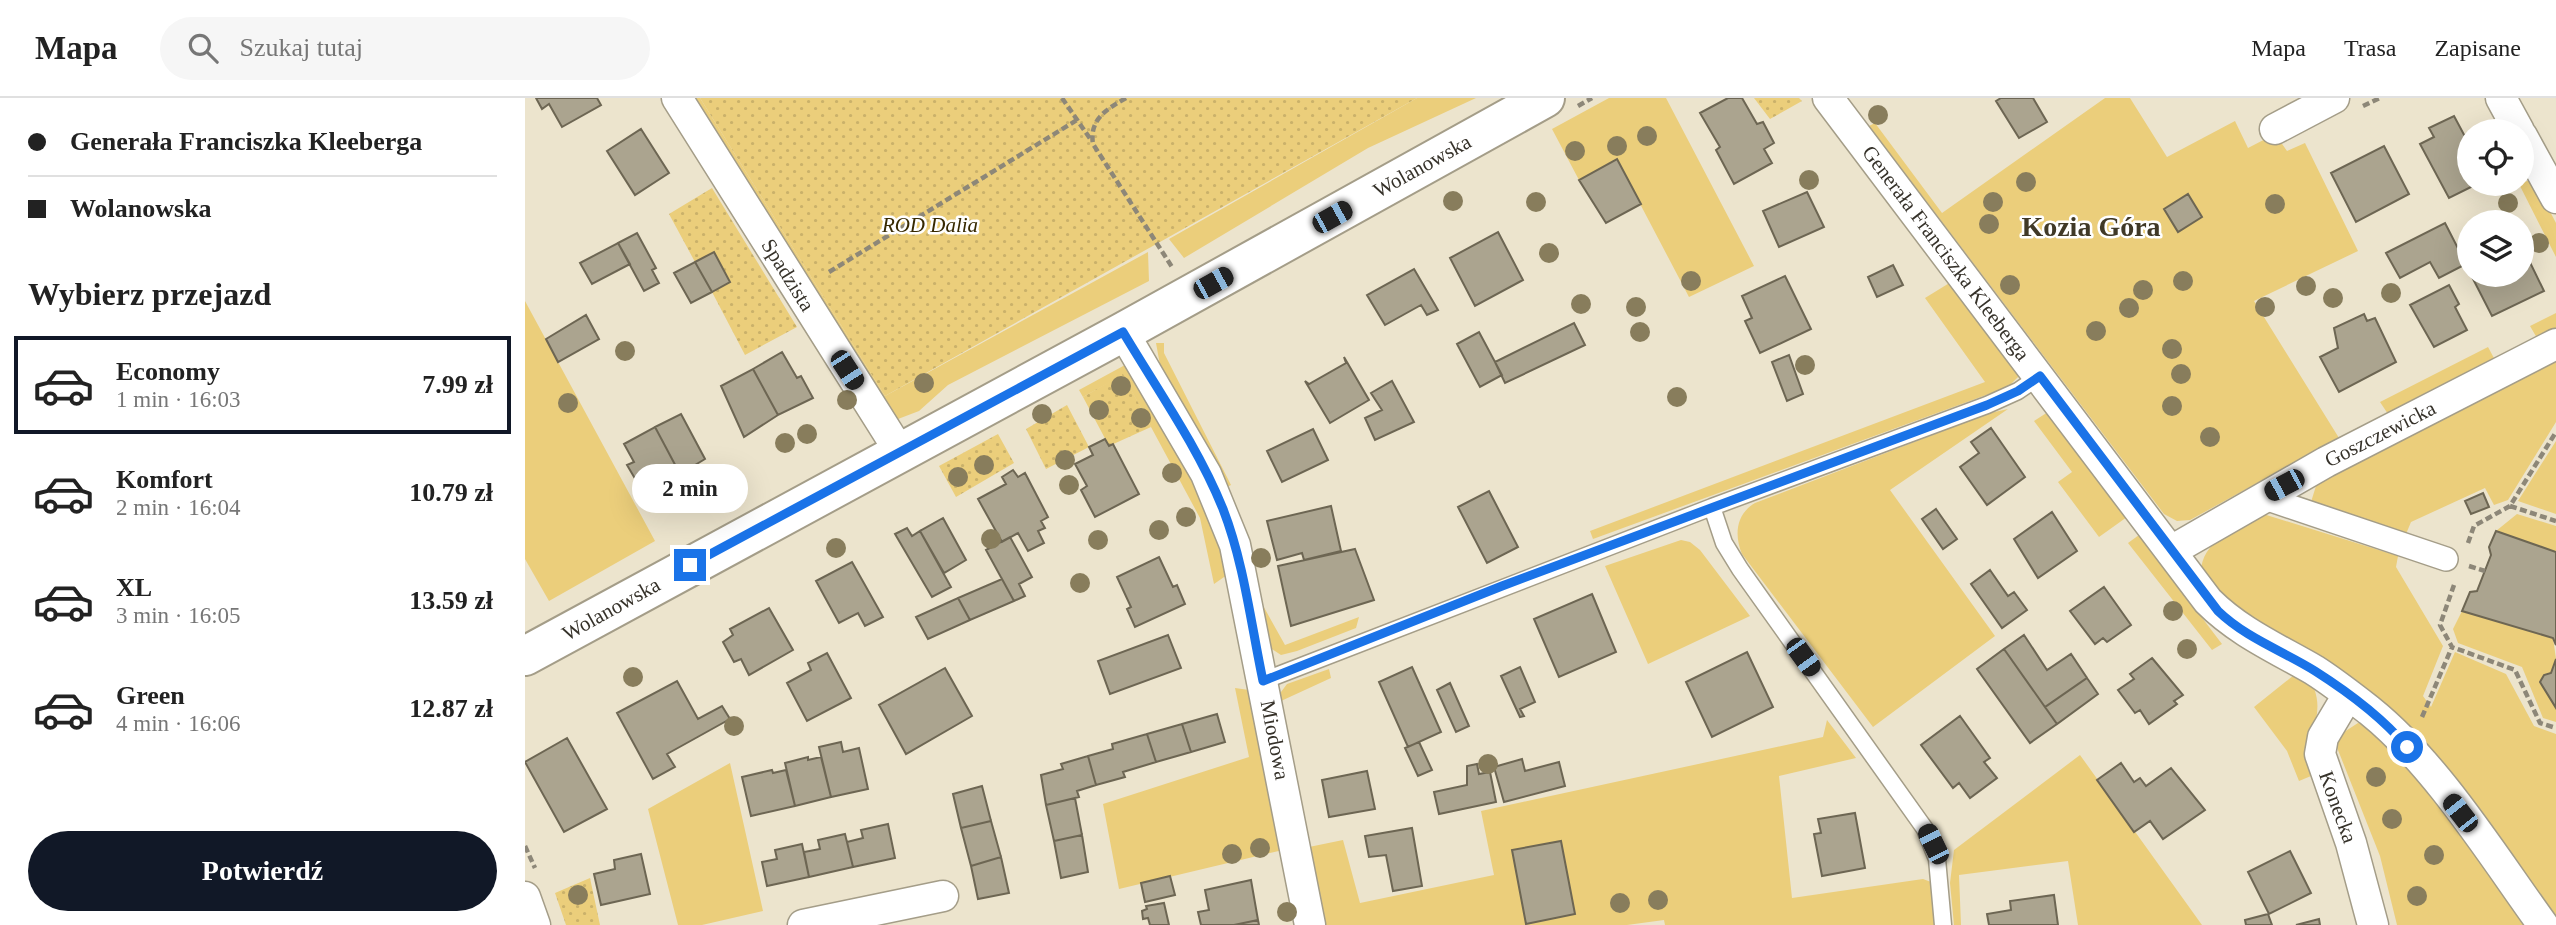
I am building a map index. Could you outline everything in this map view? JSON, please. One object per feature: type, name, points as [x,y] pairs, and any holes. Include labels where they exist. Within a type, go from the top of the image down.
[{"type":"street","name":"Spadzista","points":[[677,98],[900,452]]},
{"type":"street","name":"Wolanowska","points":[[525,656],[1123,332],[1545,98]]},
{"type":"street","name":"Generała Franciszka Kleeberga","points":[[1828,98],[2208,601],[2228,621],[2315,671],[2398,737],[2473,830],[2543,925]]},
{"type":"street","points":[[2275,129],[2334,98]]},
{"type":"street","points":[[2501,98],[2513,119]]},
{"type":"street","points":[[2534,157],[2556,198]]},
{"type":"street","name":"Miodowa","points":[[1123,332],[1206,474],[1224,512],[1235,545],[1310,925]]},
{"type":"street","name":"Goszczewicka","points":[[2171,551],[2263,496],[2556,344]]},
{"type":"street","points":[[2263,496],[2456,562]]},
{"type":"street","name":"Konecka","points":[[2348,695],[2323,737],[2320,754],[2351,843],[2373,925]]},
{"type":"street","points":[[803,925],[943,896]]},
{"type":"street","points":[[525,897],[535,925]]},
{"type":"lane","points":[[1263,681],[1711,507],[1987,405],[2018,391],[2040,376]]},
{"type":"lane","points":[[1711,507],[1724,543],[1740,569],[1925,829],[1937,859],[1943,925]]},
{"type":"path","points":[[1062,98],[1159,245]]},
{"type":"path","points":[[1093,144],[1091,131],[1097,120],[1104,111],[1126,98]]},
{"type":"path","points":[[829,272],[1077,120]]},
{"type":"path","points":[[2556,432],[2510,506],[2474,526],[2456,562],[2440,625],[2452,647],[2515,670],[2540,723],[2556,728]]},
{"type":"path","points":[[2510,506],[2556,521]]},
{"type":"path","points":[[2428,704],[2452,647]]},
{"type":"green space","points":[[692,98],[700,98],[885,396],[1148,252],[1149,281],[948,385],[919,411],[898,419],[885,405]]},
{"type":"green space","name":"ROD Dalia","points":[[700,98],[1417,98],[885,396]]},
{"type":"green space","points":[[1417,98],[1476,98],[1368,148],[1184,258],[1169,239]]},
{"type":"green space","points":[[1609,98],[1666,98],[1754,266],[1689,297],[1617,160],[1579,180],[1552,129]]},
{"type":"green space","points":[[1754,98],[1799,98],[1802,101],[1770,119]]},
{"type":"green space","points":[[2105,98],[2130,98],[2167,157],[2235,121],[2248,148],[2275,134],[2287,151],[2305,143],[2358,251],[2254,301],[2339,438],[2190,520],[2177,521],[2164,514],[1869,126],[1875,123],[1942,213]]},
{"type":"green space","points":[[2534,181],[2556,223],[2556,257],[2534,210],[2525,196],[2534,196]]},
{"type":"green space","points":[[712,188],[797,327],[745,355],[712,292],[730,281],[714,252],[695,262],[669,214]]},
{"type":"green space","points":[[1951,282],[2022,373],[2008,387],[1593,539],[1590,531],[1985,382],[1925,298]]},
{"type":"green space","points":[[525,301],[655,541],[549,601],[525,559]]},
{"type":"green space","points":[[2556,313],[2556,329],[2537,338],[2530,326]]},
{"type":"green space","points":[[1156,343],[1164,343],[1164,353],[1231,485],[1227,487],[1160,365]]},
{"type":"green space","points":[[2488,347],[2495,360],[2388,414],[2380,402]]},
{"type":"green space","points":[[2556,359],[2556,422],[2508,500],[2494,505],[2485,488],[2411,522],[2406,534],[2311,502],[2316,486],[2326,477]]},
{"type":"green space","points":[[1125,365],[1204,501],[1216,528],[1227,575],[1214,584],[1200,518],[1123,375],[1083,397],[1079,390]]},
{"type":"green space","points":[[1123,374],[1151,427],[1109,446],[1083,397]]},
{"type":"green space","points":[[1067,405],[1089,447],[1046,469],[1026,429]]},
{"type":"green space","points":[[2008,409],[1890,490],[1995,636],[1873,727],[1742,554],[1738,540],[1740,519],[1755,503],[1990,413]]},
{"type":"green space","points":[[2048,412],[2127,517],[2099,537],[2058,482],[2072,472],[2034,421]]},
{"type":"green space","points":[[998,434],[1014,463],[956,497],[939,466]]},
{"type":"green space","points":[[2556,441],[2556,514],[2518,501]]},
{"type":"green space","points":[[2260,513],[2398,556],[2396,567],[2443,646],[2423,696],[2431,707],[2455,652],[2506,674],[2534,726],[2556,734],[2556,921],[2437,759],[2246,622],[2201,573],[2207,552],[2213,544]]},
{"type":"green space","points":[[2517,514],[2556,526],[2556,552],[2496,531]]},
{"type":"green space","points":[[2139,535],[2222,644],[2212,650],[2128,543]]},
{"type":"green space","points":[[1681,540],[1690,542],[1700,550],[1750,616],[1648,664],[1605,566]]},
{"type":"green space","points":[[1261,602],[1285,645],[1359,617],[1356,628],[1281,655],[1266,645]]},
{"type":"green space","points":[[2462,611],[2553,638],[2556,659],[2551,673],[2544,675],[2540,682],[2556,708],[2556,722],[2543,718],[2522,667],[2458,643],[2453,629]]},
{"type":"green space","points":[[1329,669],[1331,678],[1281,701],[1309,847],[1343,840],[1360,903],[1494,875],[1481,811],[1823,737],[1827,720],[1856,758],[1779,776],[1792,898],[1923,879],[1931,882],[1936,925],[1665,925],[1664,920],[1627,925],[1321,925],[1278,696],[1287,684]]},
{"type":"green space","points":[[2294,675],[2314,688],[2317,700],[2308,753],[2311,776],[2299,781],[2287,751],[2254,707]]},
{"type":"green space","points":[[1235,688],[1249,690],[1283,850],[1119,889],[1103,804],[1249,757]]},
{"type":"green space","points":[[2358,723],[2365,725],[2388,748],[2430,796],[2526,925],[2397,925],[2380,856],[2336,745],[2341,734]]},
{"type":"green space","points":[[2080,755],[2202,925],[2078,925],[2068,861],[1959,875],[1961,925],[1954,925],[1950,883],[1954,850]]},
{"type":"green space","points":[[730,763],[763,911],[702,925],[678,925],[648,809]]},
{"type":"green space","points":[[590,878],[600,925],[566,925],[555,893]]},
{"type":"building","points":[[536,98],[597,98],[601,105],[562,127],[549,104],[542,109]]},
{"type":"building","points":[[1728,98],[1742,98],[1757,124],[1763,122],[1774,143],[1764,149],[1772,163],[1734,184],[1716,150],[1720,147],[1700,113]]},
{"type":"building","points":[[2001,98],[2033,98],[2047,122],[2019,138],[1996,101]]},
{"type":"building","points":[[2454,116],[2457,122],[2457,194],[2449,198],[2420,144],[2434,137],[2429,128]]},
{"type":"building","points":[[641,129],[669,173],[635,195],[607,151]]},
{"type":"building","points":[[2384,146],[2409,194],[2356,222],[2331,173]]},
{"type":"building","points":[[1617,159],[1641,204],[1606,223],[1579,180]]},
{"type":"building","points":[[1807,192],[1824,227],[1779,247],[1763,211]]},
{"type":"building","points":[[2188,194],[2202,217],[2178,232],[2164,209]]},
{"type":"building","points":[[2445,223],[2457,246],[2457,269],[2439,278],[2430,262],[2400,278],[2386,253]]},
{"type":"building","points":[[1498,232],[1523,280],[1475,306],[1450,258]]},
{"type":"building","points":[[637,233],[656,268],[652,270],[659,283],[644,291],[618,243]]},
{"type":"building","points":[[618,243],[630,264],[592,284],[580,263]]},
{"type":"building","points":[[714,252],[730,282],[712,292],[695,262]]},
{"type":"building","points":[[695,262],[712,292],[691,303],[674,273]]},
{"type":"building","points":[[1893,265],[1903,285],[1877,297],[1868,277]]},
{"type":"building","points":[[1414,269],[1438,310],[1427,315],[1421,305],[1385,325],[1367,295]]},
{"type":"building","points":[[2534,271],[2544,291],[2492,316],[2477,287],[2534,287]]},
{"type":"building","points":[[1785,276],[1811,329],[1760,353],[1745,321],[1752,318],[1742,296]]},
{"type":"building","points":[[2449,285],[2459,304],[2455,307],[2467,330],[2434,347],[2410,305]]},
{"type":"building","points":[[2364,314],[2367,321],[2375,318],[2396,362],[2339,392],[2320,357],[2338,348],[2334,328]]},
{"type":"building","points":[[586,315],[599,339],[558,362],[546,339]]},
{"type":"building","points":[[1574,323],[1585,345],[1505,383],[1495,362]]},
{"type":"building","points":[[1479,332],[1502,375],[1480,387],[1457,344]]},
{"type":"building","points":[[782,352],[797,378],[801,376],[813,398],[778,415],[753,369]]},
{"type":"building","points":[[1789,355],[1803,394],[1787,401],[1772,362]]},
{"type":"building","points":[[1344,357],[1369,400],[1330,423],[1305,381],[1309,384],[1346,363]]},
{"type":"building","points":[[753,369],[778,415],[744,437],[721,386]]},
{"type":"building","points":[[1392,381],[1414,422],[1375,440],[1365,418],[1382,410],[1371,393]]},
{"type":"building","points":[[681,414],[705,459],[680,474],[655,427]]},
{"type":"building","points":[[655,427],[680,474],[649,490],[643,479],[637,482],[627,465],[634,462],[624,444]]},
{"type":"building","points":[[1991,428],[2025,477],[1987,505],[1960,467],[1979,453],[1971,442]]},
{"type":"building","points":[[1313,429],[1328,460],[1282,482],[1267,451]]},
{"type":"building","points":[[1105,439],[1109,446],[1113,444],[1139,494],[1095,517],[1081,490],[1087,486],[1075,464],[1093,455],[1089,447]]},
{"type":"building","points":[[1013,470],[1018,477],[1025,473],[1048,517],[1041,521],[1045,528],[1038,531],[1044,543],[1028,551],[1018,533],[1002,542],[978,499],[1006,484],[1002,477]]},
{"type":"building","points":[[1489,491],[1518,547],[1487,563],[1458,507]]},
{"type":"building","points":[[2483,493],[2489,507],[2471,514],[2465,501]]},
{"type":"building","points":[[1331,506],[1341,551],[1304,560],[1302,553],[1277,560],[1267,521]]},
{"type":"building","points":[[1936,509],[1957,539],[1943,549],[1922,519]]},
{"type":"building","points":[[2052,512],[2077,551],[2038,578],[2014,539]]},
{"type":"building","points":[[943,518],[966,560],[944,573],[920,531]]},
{"type":"building","points":[[907,528],[912,536],[920,531],[951,587],[932,597],[895,534]]},
{"type":"building","points":[[2496,531],[2556,552],[2556,645],[2553,638],[2462,611],[2470,592],[2477,591],[2491,555],[2489,547]]},
{"type":"building","points":[[1010,537],[1032,577],[1019,584],[1025,596],[1014,601],[986,550]]},
{"type":"building","points":[[1355,549],[1374,600],[1291,626],[1278,566]]},
{"type":"building","points":[[1159,557],[1173,587],[1177,585],[1185,604],[1135,627],[1127,609],[1131,607],[1117,577]]},
{"type":"building","points":[[852,562],[883,617],[865,626],[858,613],[839,623],[816,581]]},
{"type":"building","points":[[1990,570],[2008,596],[2014,592],[2027,610],[2002,628],[1971,584]]},
{"type":"building","points":[[1002,579],[1014,601],[970,620],[958,598]]},
{"type":"building","points":[[2104,587],[2131,625],[2107,642],[2103,638],[2095,644],[2070,611]]},
{"type":"building","points":[[1592,594],[1616,652],[1559,677],[1534,619]]},
{"type":"building","points":[[958,598],[970,620],[928,639],[916,617]]},
{"type":"building","points":[[769,608],[793,650],[749,675],[741,659],[734,662],[723,642],[733,635],[730,629]]},
{"type":"building","points":[[1168,635],[1181,668],[1110,694],[1098,661]]},
{"type":"building","points":[[2024,635],[2047,670],[2071,654],[2087,678],[2045,707],[2004,649]]},
{"type":"building","points":[[2004,649],[2057,724],[2030,743],[1977,669]]},
{"type":"building","points":[[1747,652],[1773,707],[1712,737],[1686,682]]},
{"type":"building","points":[[827,653],[851,698],[807,721],[787,683],[811,670],[808,663]]},
{"type":"building","points":[[2152,658],[2183,695],[2174,701],[2177,704],[2149,724],[2140,710],[2135,713],[2118,690],[2134,679],[2130,674]]},
{"type":"building","points":[[2556,659],[2556,708],[2540,682],[2544,675],[2551,673]]},
{"type":"building","points":[[1412,667],[1441,732],[1408,747],[1379,682]]},
{"type":"building","points":[[1520,667],[1535,702],[1520,709],[1524,716],[1520,717],[1501,676]]},
{"type":"building","points":[[945,668],[972,716],[906,754],[879,705]]},
{"type":"building","points":[[2087,678],[2098,694],[2057,724],[2045,707]]},
{"type":"building","points":[[677,681],[698,719],[722,706],[730,719],[667,754],[675,767],[653,779],[617,713]]},
{"type":"building","points":[[1450,683],[1469,726],[1456,732],[1437,690]]},
{"type":"building","points":[[1217,714],[1225,742],[1191,752],[1182,724]]},
{"type":"building","points":[[1960,716],[1990,758],[1984,762],[1997,778],[1970,798],[1959,783],[1953,788],[1921,745]]},
{"type":"building","points":[[1182,724],[1191,752],[1156,762],[1147,734]]},
{"type":"building","points":[[1147,734],[1156,762],[1123,772],[1125,777],[1096,785],[1088,756],[1113,749],[1112,744]]},
{"type":"building","points":[[567,738],[607,809],[564,832],[525,762]]},
{"type":"building","points":[[841,742],[843,752],[859,748],[868,789],[831,797],[819,747]]},
{"type":"building","points":[[1419,742],[1432,770],[1418,776],[1405,748]]},
{"type":"building","points":[[1088,756],[1096,785],[1077,791],[1079,797],[1046,805],[1041,775],[1063,769],[1061,764]]},
{"type":"building","points":[[808,757],[808,760],[821,757],[831,797],[795,806],[785,763]]},
{"type":"building","points":[[1522,759],[1525,771],[1559,762],[1565,786],[1504,802],[1494,767]]},
{"type":"building","points":[[2121,763],[2134,782],[2140,778],[2146,786],[2171,768],[2205,810],[2163,839],[2150,821],[2134,832],[2097,780]]},
{"type":"building","points":[[1477,764],[1479,774],[1490,772],[1496,802],[1439,814],[1434,792],[1467,785],[1467,766]]},
{"type":"building","points":[[772,770],[773,773],[786,770],[795,806],[751,816],[742,777]]},
{"type":"building","points":[[1367,771],[1375,809],[1329,817],[1322,780]]},
{"type":"building","points":[[982,786],[991,821],[961,828],[953,794]]},
{"type":"building","points":[[1075,798],[1082,835],[1054,841],[1046,805]]},
{"type":"building","points":[[1855,813],[1865,868],[1822,876],[1814,834],[1821,833],[1818,819]]},
{"type":"building","points":[[991,821],[1001,857],[971,866],[961,828]]},
{"type":"building","points":[[888,824],[895,858],[853,867],[847,842],[863,838],[861,830]]},
{"type":"building","points":[[1412,828],[1422,886],[1393,891],[1386,855],[1369,857],[1365,836]]},
{"type":"building","points":[[845,834],[853,867],[809,877],[804,852],[820,849],[818,840]]},
{"type":"building","points":[[1082,835],[1088,872],[1061,878],[1054,841]]},
{"type":"building","points":[[1561,841],[1575,914],[1526,924],[1512,850]]},
{"type":"building","points":[[802,844],[809,877],[767,886],[762,862],[777,859],[775,850]]},
{"type":"building","points":[[2290,851],[2311,893],[2269,914],[2248,872]]},
{"type":"building","points":[[641,854],[650,894],[601,905],[594,874],[615,869],[614,860]]},
{"type":"building","points":[[1001,857],[1009,893],[978,899],[971,866]]},
{"type":"building","points":[[1170,876],[1175,895],[1145,902],[1141,883]]},
{"type":"building","points":[[1251,880],[1258,920],[1234,925],[1201,925],[1198,912],[1209,910],[1205,890]]},
{"type":"building","points":[[2054,895],[2058,925],[1989,925],[1987,914],[2011,910],[2010,901]]},
{"type":"building","points":[[1164,903],[1169,925],[1150,925],[1148,918],[1143,919],[1142,911],[1147,909],[1146,906]]},
{"type":"building","points":[[2268,914],[2272,925],[2246,925],[2245,920]]},
{"type":"building","points":[[2319,919],[2320,925],[2296,925]]},
{"type":"building","points":[[1258,920],[1259,925],[1234,925]]},
{"type":"district","name":"Kozia Góra","points":[[2091,226]]},
{"type":"route","points":[[690,565],[1123,332],[1216,492],[1235,545],[1263,681],[1502,586],[1987,405],[2018,391],[2040,376],[2208,601],[2228,621],[2315,671],[2371,711],[2407,747]]}]
